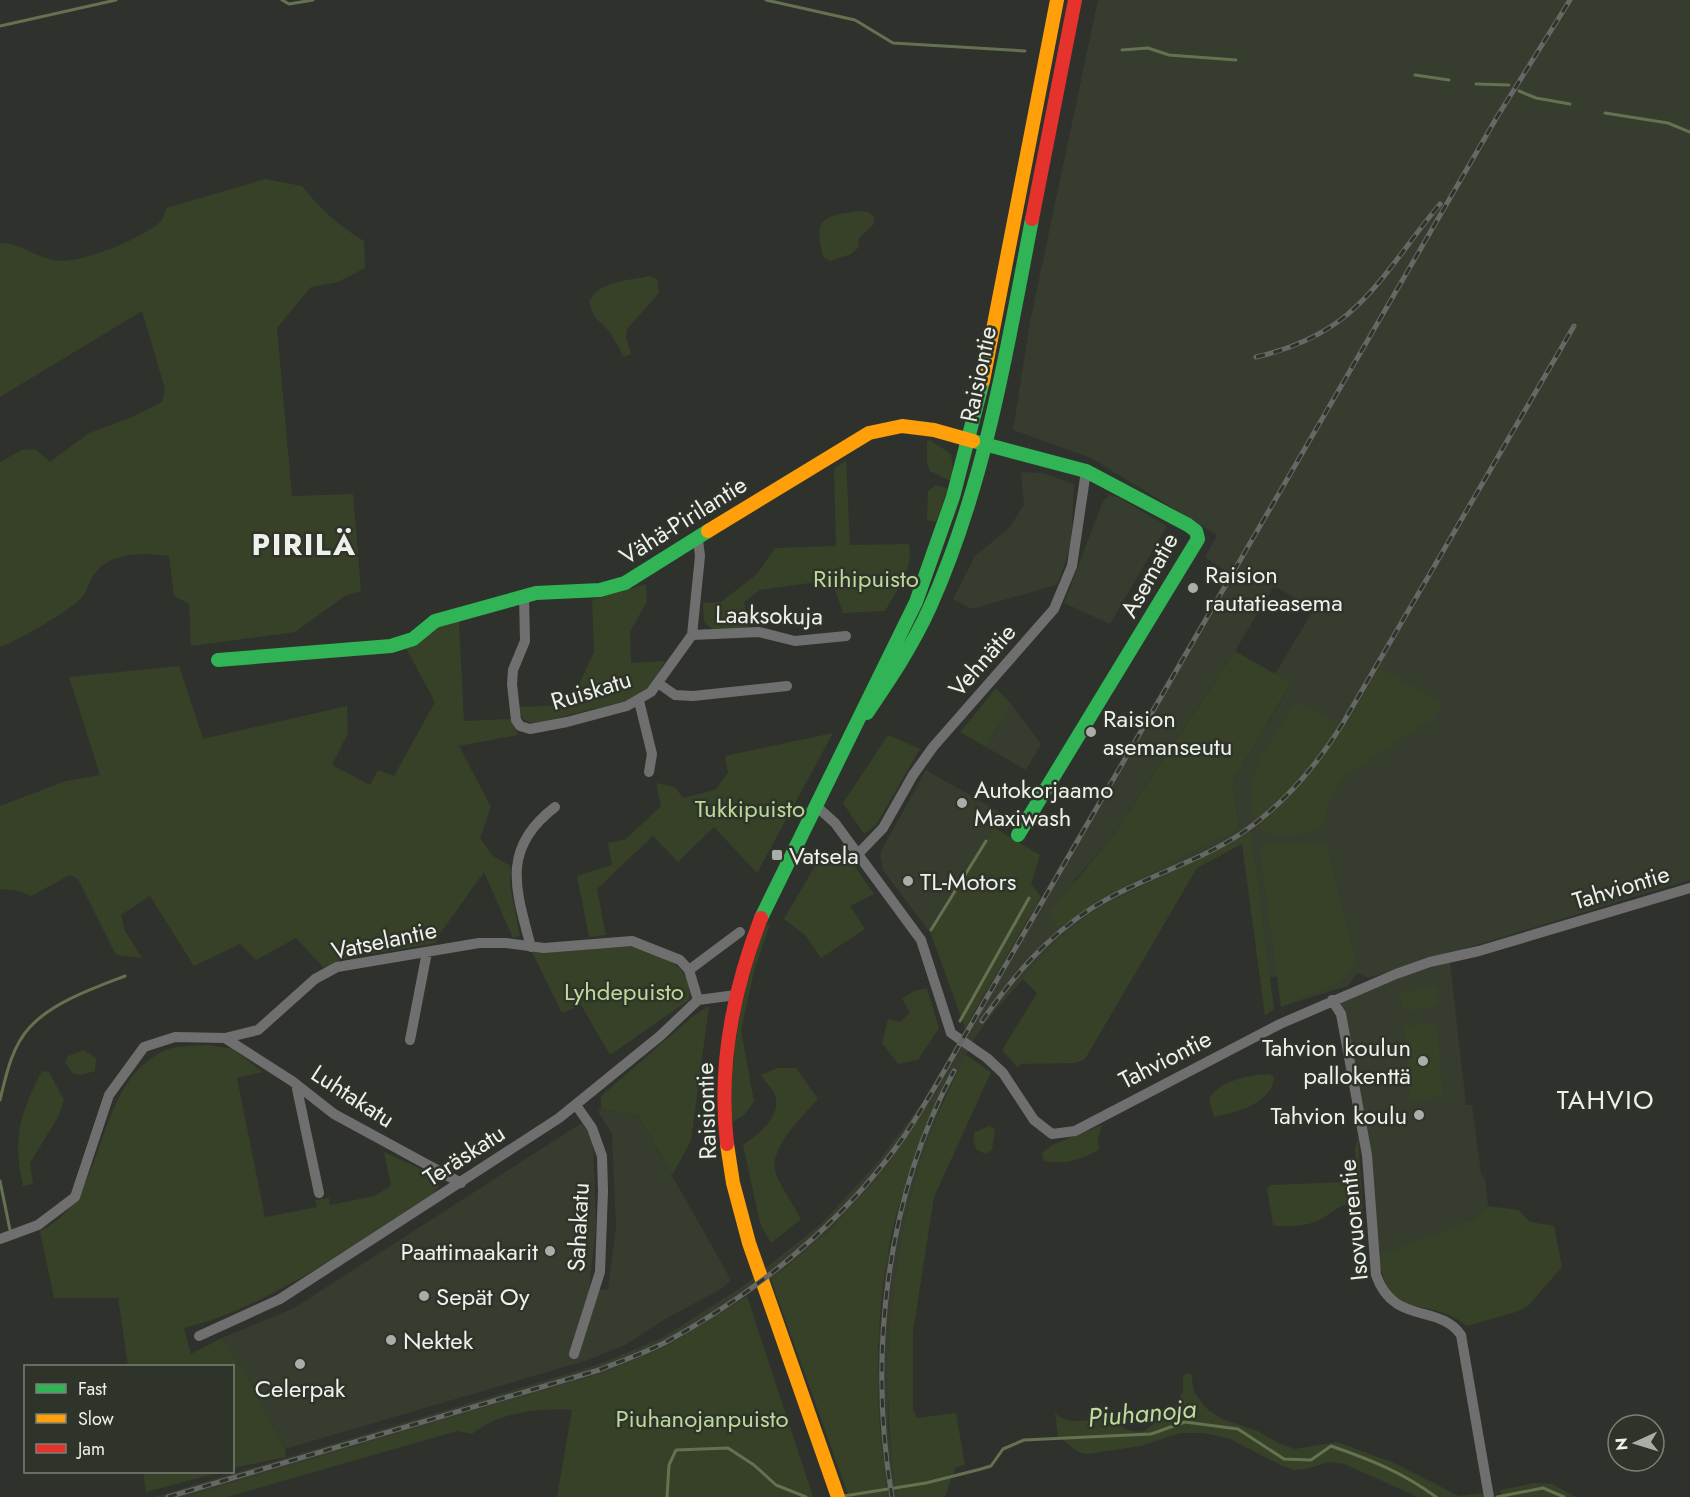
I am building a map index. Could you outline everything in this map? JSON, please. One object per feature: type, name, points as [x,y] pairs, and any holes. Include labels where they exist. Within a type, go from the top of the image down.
[{"type":"main road","name":"Raisiontie","points":[[837,1491],[761,1281],[733,1186],[727,1142],[724,1081],[736,996],[763,913],[853,732],[927,573],[969,441],[986,370],[1057,0]]},
{"type":"main road","name":"Raisiontie","points":[[853,732],[899,666],[932,605],[951,557],[986,445],[1075,0]]},
{"type":"main road","name":"Vähä-Pirilantie","points":[[218,660],[391,646],[413,639],[435,621],[524,596],[546,591],[600,590],[625,583],[698,540],[749,504],[869,434],[902,426],[915,427],[986,445]]},
{"type":"main road","name":"Asematie","points":[[986,445],[1086,471],[1188,525],[1196,531],[1198,539],[1018,835]]},
{"type":"street","name":"Vehnätie","points":[[859,854],[883,828],[913,775],[933,747],[1054,609],[1072,566],[1086,471]]},
{"type":"street","points":[[692,635],[700,556],[698,540]]},
{"type":"street","name":"Ruiskatu","points":[[524,596],[525,641],[513,670],[513,684],[516,720],[520,726],[530,729],[567,722],[639,701],[658,683],[692,635]]},
{"type":"street","name":"Laaksokuja","points":[[692,635],[759,632],[795,641],[846,636]]},
{"type":"street","points":[[658,683],[675,695],[693,696],[787,687]]},
{"type":"street","points":[[639,701],[652,754],[649,772]]},
{"type":"street","name":"Tahviontie","points":[[815,805],[835,823],[921,940],[951,1033],[995,1066],[1034,1120],[1053,1134],[1075,1131],[1270,1028],[1332,1000],[1430,962],[1479,951],[1690,888]]},
{"type":"street","points":[[531,947],[516,888],[518,854],[543,816],[555,807]]},
{"type":"street","points":[[736,996],[698,1000],[689,970],[740,932]]},
{"type":"street","name":"Vatselantie","points":[[0,1239],[38,1225],[75,1197],[109,1095],[144,1047],[175,1037],[225,1038],[258,1030],[315,979],[337,967],[479,943],[562,948],[632,941],[670,955],[689,970]]},
{"type":"street","points":[[410,1040],[428,952]]},
{"type":"street","name":"Teräskatu","points":[[199,1336],[280,1299],[461,1183],[576,1105],[660,1036],[698,1000]]},
{"type":"street","name":"Isovuorentie","points":[[1332,1000],[1344,1022],[1363,1129],[1376,1275],[1388,1299],[1400,1306],[1455,1326],[1461,1335],[1489,1497]]},
{"type":"street","name":"Luhtakatu","points":[[225,1038],[296,1084],[334,1114],[461,1183]]},
{"type":"street","points":[[296,1084],[320,1193]]},
{"type":"street","name":"Sahakatu","points":[[574,1354],[600,1272],[603,1191],[602,1156],[592,1128],[576,1105]]},
{"type":"shaded area","points":[[1098,0],[1690,0],[1690,880],[1368,978],[1357,973],[1348,986],[1286,1005],[1281,976],[1266,978],[1250,847],[1243,835],[1099,907],[1066,931],[993,1013],[976,1036],[944,1097],[918,1174],[897,1264],[890,1334],[888,1426],[897,1497],[888,1497],[883,1466],[878,1391],[879,1336],[886,1264],[909,1173],[931,1111],[925,1108],[884,1170],[830,1230],[771,1280],[667,1346],[600,1374],[540,1393],[184,1497],[154,1497],[597,1365],[662,1338],[742,1287],[822,1223],[877,1163],[921,1105],[1229,573],[1205,557],[1217,535],[1091,458],[1013,430],[1030,322]],"holes":[[[1274,586],[1314,609],[1275,674],[1291,684],[1233,782],[1239,827],[1098,901],[1062,926],[1074,881],[1114,834],[1235,651]]]},
{"type":"shaded area","points":[[1021,472],[1043,473],[1074,484],[1071,544],[1061,575],[1056,585],[972,609],[953,599],[975,556],[1009,528],[1024,505]]},
{"type":"shaded area","points":[[1109,495],[1118,497],[1167,526],[1110,624],[1064,603],[1103,501]]},
{"type":"shaded area","points":[[1011,704],[1041,744],[1026,770],[986,747]]},
{"type":"shaded area","points":[[926,770],[1001,813],[931,934],[883,870],[880,853]]},
{"type":"shaded area","name":"Tahvion koulu","points":[[1450,962],[1466,1105],[1472,1105],[1481,1174],[1485,1179],[1488,1206],[1476,1218],[1378,1255],[1338,1003],[1403,976]]},
{"type":"shaded area","points":[[601,1109],[638,1115],[731,1280],[721,1289],[667,1318],[625,1345],[588,1360],[285,1449],[248,1378],[222,1338],[294,1308],[583,1122],[593,1140],[596,1225],[589,1291],[608,1289],[616,1226],[612,1134],[598,1111]]},
{"type":"green space","points":[[265,179],[302,186],[330,216],[364,241],[365,268],[338,282],[311,287],[277,328],[292,496],[353,494],[361,591],[345,596],[295,632],[191,646],[189,604],[174,596],[169,556],[130,555],[103,565],[94,575],[83,596],[68,609],[31,632],[0,647],[0,462],[22,450],[35,449],[50,462],[89,433],[130,418],[162,402],[165,389],[142,311],[0,397],[0,243],[14,245],[53,260],[78,259],[110,249],[140,235],[161,221],[166,208]]},
{"type":"green space","points":[[861,211],[874,216],[874,224],[859,238],[858,248],[851,254],[830,261],[823,257],[819,233],[825,220],[839,214]]},
{"type":"green space","points":[[650,276],[658,280],[659,293],[627,329],[626,336],[631,354],[624,357],[610,332],[594,316],[589,302],[600,289],[607,285]]},
{"type":"green space","points":[[930,440],[951,454],[953,470],[951,481],[930,471],[927,463],[927,442]]},
{"type":"green space","name":"Riihipuisto","points":[[846,460],[850,545],[909,544],[907,571],[885,611],[843,613],[831,580],[760,590],[744,602],[750,630],[713,630],[704,622],[703,603],[721,602],[757,574],[775,548],[836,546],[834,469]]},
{"type":"green space","points":[[936,485],[948,489],[936,522],[927,520],[928,491]]},
{"type":"green space","points":[[646,584],[647,601],[630,632],[631,663],[665,661],[642,697],[533,724],[523,719],[518,707],[569,705],[594,652],[592,600]]},
{"type":"green space","points":[[459,621],[464,721],[511,719],[518,735],[459,746],[491,807],[480,838],[493,856],[511,866],[510,885],[520,936],[513,938],[484,872],[439,935],[436,943],[347,958],[324,968],[296,938],[256,960],[240,944],[194,966],[150,896],[121,915],[125,931],[142,958],[116,955],[78,879],[70,875],[31,896],[19,891],[0,889],[0,806],[66,781],[100,775],[69,677],[179,666],[203,739],[347,706],[348,733],[332,765],[370,785],[378,770],[394,776],[435,702],[406,648],[432,628]]},
{"type":"green space","points":[[1235,651],[1291,683],[1233,782],[1239,829],[1098,901],[1062,926],[1056,926],[1051,920],[1050,912],[1114,834]]},
{"type":"green space","points":[[1379,668],[1440,701],[1441,708],[1434,718],[1342,779],[1328,801],[1325,824],[1314,830],[1295,835],[1266,833],[1255,819],[1252,810],[1253,779],[1262,754],[1293,706],[1298,703],[1345,727]]},
{"type":"green space","points":[[996,688],[1011,704],[986,747],[960,732]]},
{"type":"green space","name":"Tukkipuisto","points":[[833,733],[757,873],[714,827],[678,862],[653,836],[597,889],[606,935],[589,937],[577,876],[612,865],[608,843],[626,839],[661,806],[656,783],[675,787],[683,798],[715,790],[728,773],[725,756]]},
{"type":"green space","points":[[888,735],[920,749],[876,825],[864,834],[843,803]]},
{"type":"green space","points":[[993,827],[1040,855],[1031,884],[1041,897],[965,1028],[931,934]]},
{"type":"green space","points":[[1251,832],[1274,1009],[1265,1016],[1242,844],[1197,868],[1085,1059],[1075,1063],[1020,1064],[1018,1068],[1002,1050],[1037,993],[1022,978],[1066,931],[1099,907]]},
{"type":"green space","points":[[1267,843],[1326,844],[1356,962],[1336,985],[1281,1007],[1260,853]]},
{"type":"green space","points":[[823,852],[849,858],[874,894],[850,906],[865,929],[821,958],[805,935],[784,919]]},
{"type":"green space","points":[[770,924],[754,971],[741,1031],[754,1101],[745,1114],[731,1123],[735,1047],[743,999],[765,926]]},
{"type":"green space","name":"Lyhdepuisto","points":[[608,945],[649,951],[663,957],[675,964],[684,974],[689,986],[689,1000],[610,1055],[581,1005],[562,1013],[532,952]]},
{"type":"green space","points":[[1436,987],[1439,1006],[1403,1011],[1400,992]]},
{"type":"green space","points":[[927,988],[939,1028],[918,1060],[898,1064],[882,1043],[888,1019],[901,1022],[910,1012],[902,999],[914,991]]},
{"type":"green space","points":[[709,1006],[691,1141],[672,1175],[638,1115],[601,1109],[601,1096],[692,1017]]},
{"type":"green space","name":"Tahvion koulun pallokenttä","points":[[1437,1023],[1443,1097],[1410,1100],[1404,1026]]},
{"type":"green space","points":[[208,1045],[233,1049],[263,1072],[237,1078],[265,1217],[317,1207],[315,1200],[329,1198],[330,1205],[374,1196],[391,1186],[384,1152],[436,1176],[439,1186],[433,1194],[281,1289],[217,1318],[184,1328],[191,1354],[222,1338],[248,1378],[285,1449],[286,1457],[234,1468],[234,1365],[128,1365],[118,1298],[54,1298],[40,1231],[63,1216],[79,1195],[123,1090],[140,1068],[163,1051],[185,1046]]},
{"type":"green space","points":[[84,1050],[96,1058],[95,1071],[81,1075],[73,1074],[65,1062],[68,1056]]},
{"type":"green space","points":[[966,1055],[991,1072],[934,1197],[913,1332],[913,1410],[917,1418],[956,1413],[965,1465],[955,1468],[945,1497],[897,1497],[890,1441],[888,1384],[890,1327],[896,1270],[907,1214],[922,1159],[942,1106]]},
{"type":"green space","points":[[777,1068],[796,1068],[818,1099],[788,1134],[777,1154],[776,1174],[801,1219],[771,1243],[760,1223],[743,1145],[772,1118],[775,1111],[775,1095],[761,1075]]},
{"type":"green space","points":[[42,1071],[49,1072],[64,1100],[58,1117],[30,1163],[33,1184],[23,1186],[18,1154],[20,1127],[28,1100]]},
{"type":"green space","points":[[1269,1074],[1274,1077],[1272,1086],[1260,1100],[1233,1113],[1214,1117],[1209,1098],[1221,1087],[1236,1080]]},
{"type":"green space","points":[[925,1107],[931,1111],[899,1205],[889,1244],[882,1293],[878,1381],[881,1439],[888,1497],[849,1497],[771,1280],[830,1230],[884,1170]]},
{"type":"green space","points":[[1102,1125],[1098,1138],[1099,1150],[1072,1161],[1044,1161],[1042,1153],[1052,1145]]},
{"type":"green space","points":[[989,1126],[995,1129],[992,1150],[985,1154],[976,1149],[973,1139],[975,1132]]},
{"type":"green space","points":[[1358,1136],[1363,1213],[1357,1205],[1351,1204],[1336,1209],[1312,1223],[1289,1226],[1273,1225],[1267,1189],[1271,1185],[1345,1182],[1357,1173],[1355,1149]]},
{"type":"green space","points":[[1488,1206],[1519,1210],[1530,1222],[1554,1226],[1562,1267],[1528,1306],[1516,1312],[1467,1326],[1452,1316],[1400,1300],[1391,1291],[1383,1277],[1378,1255],[1476,1218]]},
{"type":"green space","name":"Piuhanojanpuisto","points":[[747,1296],[813,1497],[557,1497],[572,1410],[559,1410],[533,1411],[507,1416],[472,1434],[457,1431],[227,1497],[184,1497],[600,1374],[667,1346]]},
{"type":"green space","points":[[1191,1373],[1194,1392],[1208,1410],[1222,1419],[1258,1431],[1278,1443],[1295,1449],[1337,1442],[1392,1462],[1459,1496],[1483,1493],[1484,1497],[1418,1497],[1344,1464],[1328,1462],[1294,1470],[1228,1438],[1203,1433],[1180,1433],[1141,1446],[1087,1454],[1078,1452],[1058,1436],[1055,1413],[1068,1420],[1110,1421],[1130,1430],[1145,1431],[1177,1404],[1183,1391],[1183,1375]]},
{"type":"green space","points":[[143,1473],[217,1473],[146,1492]]},
{"type":"green space","points":[[1534,1483],[1552,1484],[1576,1497],[1502,1497],[1500,1490]]},
{"type":"waterway","points":[[0,26],[116,0]]},
{"type":"waterway","points":[[282,0],[289,4],[313,0]]},
{"type":"waterway","points":[[766,0],[855,20],[893,43],[1025,51]]},
{"type":"waterway","points":[[1122,50],[1148,48],[1169,55],[1236,60]]},
{"type":"waterway","points":[[1415,75],[1449,80]]},
{"type":"waterway","points":[[1476,84],[1509,85]]},
{"type":"waterway","points":[[1519,91],[1536,98],[1570,104]]},
{"type":"waterway","points":[[1605,113],[1668,123],[1690,132]]},
{"type":"waterway","points":[[931,930],[986,841]]},
{"type":"waterway","points":[[960,1021],[1029,898]]},
{"type":"waterway","points":[[0,1100],[14,1052],[24,1035],[39,1018],[62,1003],[125,976]]},
{"type":"waterway","points":[[0,1181],[10,1230]]},
{"type":"waterway","name":"Piuhanoja","points":[[844,1496],[926,1483],[991,1466],[1003,1449],[1024,1440],[1151,1434],[1185,1422],[1238,1429],[1284,1459],[1311,1460],[1331,1446],[1386,1467],[1436,1497]]},
{"type":"waterway","name":"Piuhanoja","points":[[667,1497],[669,1465],[676,1450],[728,1448],[754,1465],[776,1485],[806,1497]]},
{"type":"waterway","name":"Piuhanoja","points":[[1497,1497],[1543,1488],[1564,1497]]},
{"type":"railway","points":[[168,1497],[599,1370],[650,1350],[734,1301],[798,1252],[855,1197],[905,1135],[934,1089],[1497,117],[1570,0]]},
{"type":"railway","points":[[1256,357],[1291,347],[1320,333],[1344,317],[1382,278],[1440,204]]},
{"type":"railway","points":[[982,1021],[1031,959],[1059,932],[1110,897],[1205,854],[1242,833],[1285,797],[1310,769],[1343,723],[1574,326]]},
{"type":"railway","points":[[892,1497],[885,1443],[882,1389],[883,1333],[888,1278],[898,1224],[912,1171],[931,1120],[954,1071]]},
{"type":"traffic: fast","points":[[867,713],[901,661],[930,607],[966,513],[992,416],[1032,219]]},
{"type":"traffic: fast","points":[[761,918],[916,602],[953,497],[983,381]]},
{"type":"traffic: fast","points":[[973,441],[1086,471],[1188,525],[1196,531],[1198,539],[1018,835]]},
{"type":"traffic: fast","points":[[218,660],[391,646],[413,639],[435,621],[536,593],[600,590],[625,583],[708,531]]},
{"type":"traffic: slow","points":[[983,381],[1057,0]]},
{"type":"traffic: slow","points":[[708,531],[869,433],[902,426],[934,430],[973,441]]},
{"type":"traffic: slow","points":[[727,1144],[733,1183],[749,1243],[838,1497]]},
{"type":"traffic: jam","points":[[1032,219],[1075,0]]},
{"type":"traffic: jam","points":[[727,1144],[725,1086],[730,1029],[743,973],[761,918]]},
{"type":"place","name":"Raision rautatieasema","points":[[1193,588]]},
{"type":"place","name":"Raision asemanseutu","points":[[1091,732]]},
{"type":"place","name":"Autokorjaamo Maxiwash","points":[[962,803]]},
{"type":"place","name":"Vatsela","points":[[777,855]]},
{"type":"place","name":"TL-Motors","points":[[908,881]]},
{"type":"place","name":"Tahvion koulun pallokenttä","points":[[1423,1061]]},
{"type":"place","name":"Tahvion koulu","points":[[1419,1115]]},
{"type":"place","name":"Paattimaakarit","points":[[550,1251]]},
{"type":"place","name":"Sepät Oy","points":[[424,1296]]},
{"type":"place","name":"Nektek","points":[[391,1340]]},
{"type":"place","name":"Celerpak","points":[[300,1364]]},
{"type":"district","name":"PIRILÄ","points":[[304,544]]},
{"type":"district","name":"TAHVIO","points":[[1606,1100]]}]
